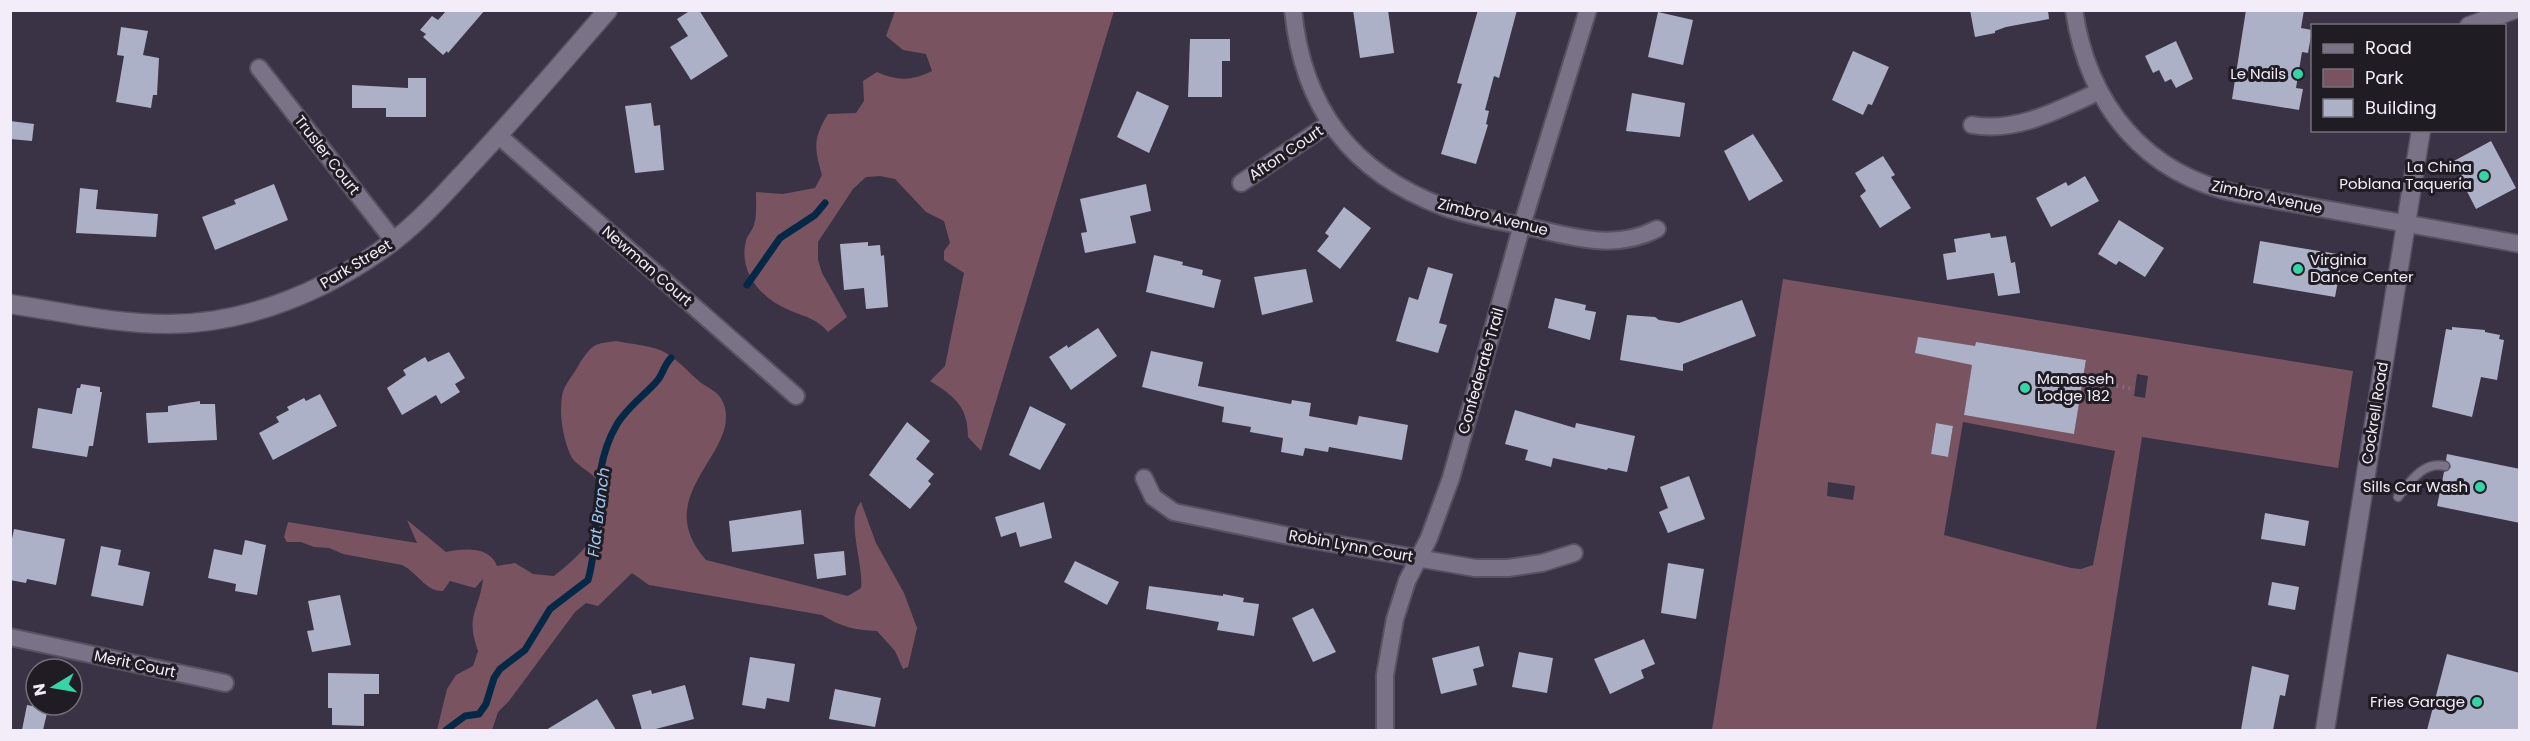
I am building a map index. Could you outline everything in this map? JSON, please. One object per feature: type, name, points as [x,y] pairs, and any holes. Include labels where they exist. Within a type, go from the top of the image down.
[{"type":"street","name":"Park Street","points":[[10,304],[128,322],[169,324],[210,321],[259,311],[305,294],[351,270],[394,241],[424,215],[499,136],[608,10]]},
{"type":"street","name":"Zimbro Avenue","points":[[1293,10],[1298,45],[1307,78],[1330,123],[1353,153],[1374,171],[1409,192],[1447,208],[1595,242],[1640,238],[1657,229]]},
{"type":"street","name":"Confederate Trail","points":[[1385,730],[1388,651],[1395,619],[1451,478],[1521,225],[1588,10]]},
{"type":"street","name":"Zimbro Avenue","points":[[2074,10],[2080,47],[2098,92],[2117,120],[2138,142],[2170,166],[2200,182],[2233,193],[2520,244]]},
{"type":"street","points":[[2474,24],[2513,10]]},
{"type":"street","name":"Trusler Court","points":[[259,68],[394,241]]},
{"type":"street","points":[[1972,124],[1987,127],[2008,126],[2048,114],[2098,92]]},
{"type":"street","name":"Afton Court","points":[[1241,183],[1330,123]]},
{"type":"street","name":"Cockrell Road","points":[[2325,730],[2421,132]]},
{"type":"street","name":"Newman Court","points":[[499,136],[796,396]]},
{"type":"street","name":"Robin Lynn Court","points":[[1144,478],[1153,497],[1174,512],[1475,568],[1508,568],[1542,563],[1574,552]]},
{"type":"street","name":"Merit Court","points":[[10,637],[225,683]]},
{"type":"lane","points":[[2398,497],[2424,470],[2433,465],[2445,466]]},
{"type":"path","points":[[2099,383],[2134,389]]},
{"type":"green space","points":[[895,11],[1114,11],[981,451],[968,437],[965,417],[958,403],[930,381],[945,366],[964,273],[944,260],[944,251],[950,243],[944,221],[926,212],[895,179],[880,176],[866,177],[853,189],[818,242],[818,260],[822,273],[847,317],[828,332],[815,321],[779,305],[761,292],[749,274],[746,264],[744,253],[747,237],[756,217],[756,192],[783,194],[815,188],[822,175],[816,150],[817,137],[828,114],[856,113],[864,101],[863,81],[877,72],[904,79],[918,77],[932,71],[926,54],[903,50],[886,36]]},
{"type":"green space","points":[[1783,279],[2353,371],[2338,468],[2142,437],[2096,730],[1712,730]],"holes":[[[1976,342],[2086,360],[2074,433],[1964,415]],[[2137,374],[2148,376],[2145,398],[2134,396]],[[1963,422],[2115,451],[2093,565],[2081,569],[1944,535]],[[1936,423],[1953,426],[1948,457],[1931,454]],[[1828,482],[1855,486],[1853,500],[1827,496]]]},
{"type":"green space","points":[[616,341],[650,347],[666,353],[716,393],[723,402],[726,420],[721,438],[691,494],[687,514],[691,536],[706,560],[848,596],[861,588],[855,519],[861,502],[876,543],[904,593],[917,628],[908,667],[903,669],[895,651],[877,631],[848,627],[822,615],[649,585],[632,573],[598,606],[586,603],[575,612],[509,701],[498,712],[492,730],[437,730],[447,689],[456,675],[473,666],[478,651],[474,639],[473,621],[483,579],[475,588],[450,581],[443,591],[437,590],[402,565],[343,554],[329,548],[314,547],[301,542],[287,542],[284,537],[288,522],[417,543],[407,520],[446,552],[475,550],[488,555],[497,566],[515,563],[533,574],[554,576],[576,557],[596,533],[605,506],[604,492],[596,479],[572,458],[561,418],[563,393],[582,359],[591,348]]},
{"type":"building","points":[[447,10],[485,10],[448,53],[447,51],[443,55],[423,37],[426,34],[420,30],[432,16],[438,20]]},
{"type":"building","points":[[691,10],[699,10],[728,56],[691,80],[670,47],[688,36],[677,19]]},
{"type":"building","points":[[1353,10],[1388,10],[1394,53],[1360,58]]},
{"type":"building","points":[[1478,10],[1517,10],[1499,78],[1494,76],[1485,110],[1489,111],[1486,124],[1488,125],[1476,164],[1441,154],[1462,84],[1457,83]]},
{"type":"building","points":[[1970,10],[2048,10],[2049,19],[2006,27],[1995,33],[1975,37]]},
{"type":"building","points":[[2246,10],[2304,10],[2301,28],[2311,30],[2311,36],[2308,53],[2302,52],[2296,88],[2303,89],[2299,110],[2232,99]]},
{"type":"building","points":[[1658,12],[1693,20],[1683,65],[1648,57]]},
{"type":"building","points":[[121,27],[148,31],[143,55],[159,58],[157,95],[153,95],[151,108],[116,102],[124,56],[117,55]]},
{"type":"building","points":[[1190,39],[1230,39],[1230,61],[1222,61],[1222,97],[1188,97]]},
{"type":"building","points":[[2176,41],[2193,79],[2176,88],[2171,79],[2165,82],[2159,70],[2153,73],[2145,56]]},
{"type":"building","points":[[1853,51],[1889,67],[1872,105],[1868,104],[1863,115],[1832,100]]},
{"type":"building","points":[[408,78],[426,78],[426,117],[386,117],[386,108],[352,108],[352,85],[408,88]]},
{"type":"building","points":[[1137,91],[1169,106],[1149,153],[1117,137]]},
{"type":"building","points":[[1632,93],[1685,103],[1680,137],[1626,131]]},
{"type":"building","points":[[651,103],[654,126],[660,125],[664,170],[635,173],[625,106]]},
{"type":"building","points":[[10,121],[34,124],[32,141],[10,139]]},
{"type":"building","points":[[1753,134],[1783,181],[1749,201],[1724,151]]},
{"type":"building","name":"La China Poblana Taqueria","points":[[2491,141],[2516,188],[2476,209],[2452,162]]},
{"type":"building","points":[[1883,156],[1895,175],[1891,177],[1911,208],[1880,228],[1860,196],[1866,191],[1855,173]]},
{"type":"building","points":[[2085,176],[2099,201],[2051,227],[2036,198],[2066,182],[2068,186]]},
{"type":"building","points":[[274,184],[288,220],[215,250],[202,217],[236,204],[234,200]]},
{"type":"building","points":[[1146,184],[1151,211],[1130,216],[1136,243],[1085,253],[1081,233],[1087,232],[1080,199]]},
{"type":"building","points":[[80,188],[98,190],[96,209],[158,214],[156,237],[76,233]]},
{"type":"building","points":[[1344,207],[1371,228],[1340,269],[1317,251],[1329,236],[1325,233]]},
{"type":"building","points":[[2119,220],[2164,248],[2145,277],[2119,261],[2116,265],[2098,254]]},
{"type":"building","points":[[1990,233],[1991,238],[2006,236],[2011,263],[2015,262],[2020,293],[1998,296],[1994,273],[1947,280],[1943,254],[1956,252],[1954,239]]},
{"type":"building","name":"Virginia Dance Center","points":[[2260,241],[2343,255],[2335,297],[2253,283]]},
{"type":"building","points":[[868,242],[868,246],[880,245],[881,256],[884,255],[888,307],[866,309],[864,288],[844,290],[840,244]]},
{"type":"building","points":[[1154,255],[1183,262],[1182,265],[1203,270],[1202,275],[1221,280],[1214,308],[1146,292]]},
{"type":"building","points":[[1428,267],[1453,274],[1439,323],[1447,325],[1438,353],[1396,341],[1409,297],[1418,300]]},
{"type":"building","points":[[1306,269],[1313,302],[1262,315],[1254,277]]},
{"type":"building","points":[[1555,298],[1586,305],[1585,310],[1596,312],[1590,340],[1548,328]]},
{"type":"building","points":[[1742,300],[1756,336],[1683,364],[1683,371],[1620,360],[1627,315],[1655,317],[1659,320],[1679,323]]},
{"type":"building","points":[[2452,327],[2485,330],[2485,332],[2500,335],[2499,339],[2504,340],[2497,380],[2481,377],[2472,417],[2432,407],[2446,329],[2452,330]]},
{"type":"building","points":[[1098,328],[1117,356],[1071,390],[1049,357],[1067,345],[1068,348]]},
{"type":"building","name":"Manasseh Lodge 182","points":[[1918,337],[1975,346],[1976,342],[2086,360],[2074,434],[1964,415],[1972,365],[1915,353]]},
{"type":"building","points":[[1151,351],[1203,362],[1198,386],[1291,404],[1292,400],[1311,403],[1309,416],[1357,425],[1359,416],[1408,425],[1402,460],[1329,447],[1328,452],[1305,448],[1303,456],[1281,452],[1283,438],[1250,432],[1251,427],[1222,422],[1224,407],[1142,387]]},
{"type":"building","points":[[449,352],[465,378],[455,384],[460,392],[441,404],[436,395],[402,415],[387,388],[406,375],[403,370],[425,357],[428,362]]},
{"type":"building","points":[[81,384],[100,387],[100,392],[102,392],[93,446],[89,446],[87,457],[32,448],[38,408],[72,414],[77,388],[80,388]]},
{"type":"building","points":[[320,394],[337,426],[273,460],[259,433],[279,422],[276,417],[289,410],[287,407],[304,398],[306,401]]},
{"type":"building","points":[[200,401],[200,404],[215,404],[217,440],[148,443],[146,413],[168,412],[168,406]]},
{"type":"building","points":[[1030,406],[1066,424],[1040,470],[1009,455]]},
{"type":"building","points":[[1515,410],[1575,428],[1576,423],[1635,436],[1627,472],[1553,458],[1551,467],[1525,460],[1528,450],[1505,444]]},
{"type":"building","points":[[907,422],[930,441],[916,459],[934,474],[928,481],[931,484],[910,509],[869,475]]},
{"type":"building","points":[[1936,423],[1953,426],[1948,457],[1931,454]]},
{"type":"building","name":"Sills Car Wash","points":[[2447,454],[2520,469],[2520,523],[2437,506],[2444,472],[2451,467],[2446,460]]},
{"type":"building","points":[[1689,476],[1705,519],[1668,533],[1659,512],[1668,508],[1660,487]]},
{"type":"building","points":[[1044,502],[1052,538],[1020,547],[1016,532],[1001,537],[995,517]]},
{"type":"building","points":[[801,510],[804,544],[732,552],[729,521]]},
{"type":"building","points":[[2265,513],[2309,521],[2305,546],[2261,539]]},
{"type":"building","points":[[14,529],[65,539],[56,585],[27,579],[26,583],[10,580],[10,548]]},
{"type":"building","points":[[245,540],[266,545],[257,595],[235,591],[236,584],[208,578],[214,549],[242,555]]},
{"type":"building","points":[[101,546],[121,550],[118,565],[150,572],[143,606],[91,596]]},
{"type":"building","points":[[844,551],[846,575],[817,579],[814,554]]},
{"type":"building","points":[[1075,561],[1119,582],[1107,605],[1064,582]]},
{"type":"building","points":[[1668,563],[1704,569],[1696,619],[1661,613]]},
{"type":"building","points":[[2272,582],[2299,587],[2295,610],[2268,605]]},
{"type":"building","points":[[1149,586],[1223,596],[1223,594],[1244,598],[1243,602],[1259,604],[1254,636],[1217,630],[1219,622],[1146,609]]},
{"type":"building","points":[[340,595],[351,645],[312,652],[307,631],[314,630],[308,601]]},
{"type":"building","points":[[1313,608],[1336,652],[1313,662],[1292,618]]},
{"type":"building","points":[[1644,639],[1655,664],[1641,670],[1644,678],[1610,694],[1594,659]]},
{"type":"building","points":[[1479,646],[1484,666],[1473,669],[1477,685],[1441,694],[1432,658]]},
{"type":"building","points":[[1519,652],[1553,658],[1547,693],[1512,687]]},
{"type":"building","name":"Fries Garage","points":[[2447,654],[2520,673],[2520,730],[2427,730]]},
{"type":"building","points":[[750,657],[795,664],[789,702],[767,698],[765,709],[742,705]]},
{"type":"building","points":[[2252,666],[2289,675],[2285,696],[2280,695],[2273,730],[2241,730]]},
{"type":"building","points":[[328,673],[379,674],[379,694],[364,694],[364,726],[332,725],[332,708],[328,708]]},
{"type":"building","points":[[685,685],[694,719],[652,730],[642,730],[632,695],[651,690],[652,694]]},
{"type":"building","points":[[835,689],[881,698],[875,727],[829,719]]},
{"type":"building","points":[[597,699],[616,730],[546,730]]},
{"type":"building","points":[[25,717],[46,717],[43,730],[22,730]]},
{"type":"waterway","name":"Flat Branch","points":[[747,285],[780,238],[815,215],[825,203]]},
{"type":"waterway","name":"Flat Branch","points":[[446,730],[465,716],[479,714],[486,704],[494,678],[500,669],[525,650],[550,609],[588,580],[592,561],[599,482],[608,444],[620,420],[657,381],[671,358]]},
{"type":"place","name":"Le Nails","points":[[2298,74]]},
{"type":"place","name":"La China Poblana Taqueria","points":[[2484,176]]},
{"type":"place","name":"Virginia Dance Center","points":[[2298,269]]},
{"type":"place","name":"Manasseh Lodge 182","points":[[2025,388]]},
{"type":"place","name":"Sills Car Wash","points":[[2480,487]]},
{"type":"place","name":"Fries Garage","points":[[2477,702]]}]
